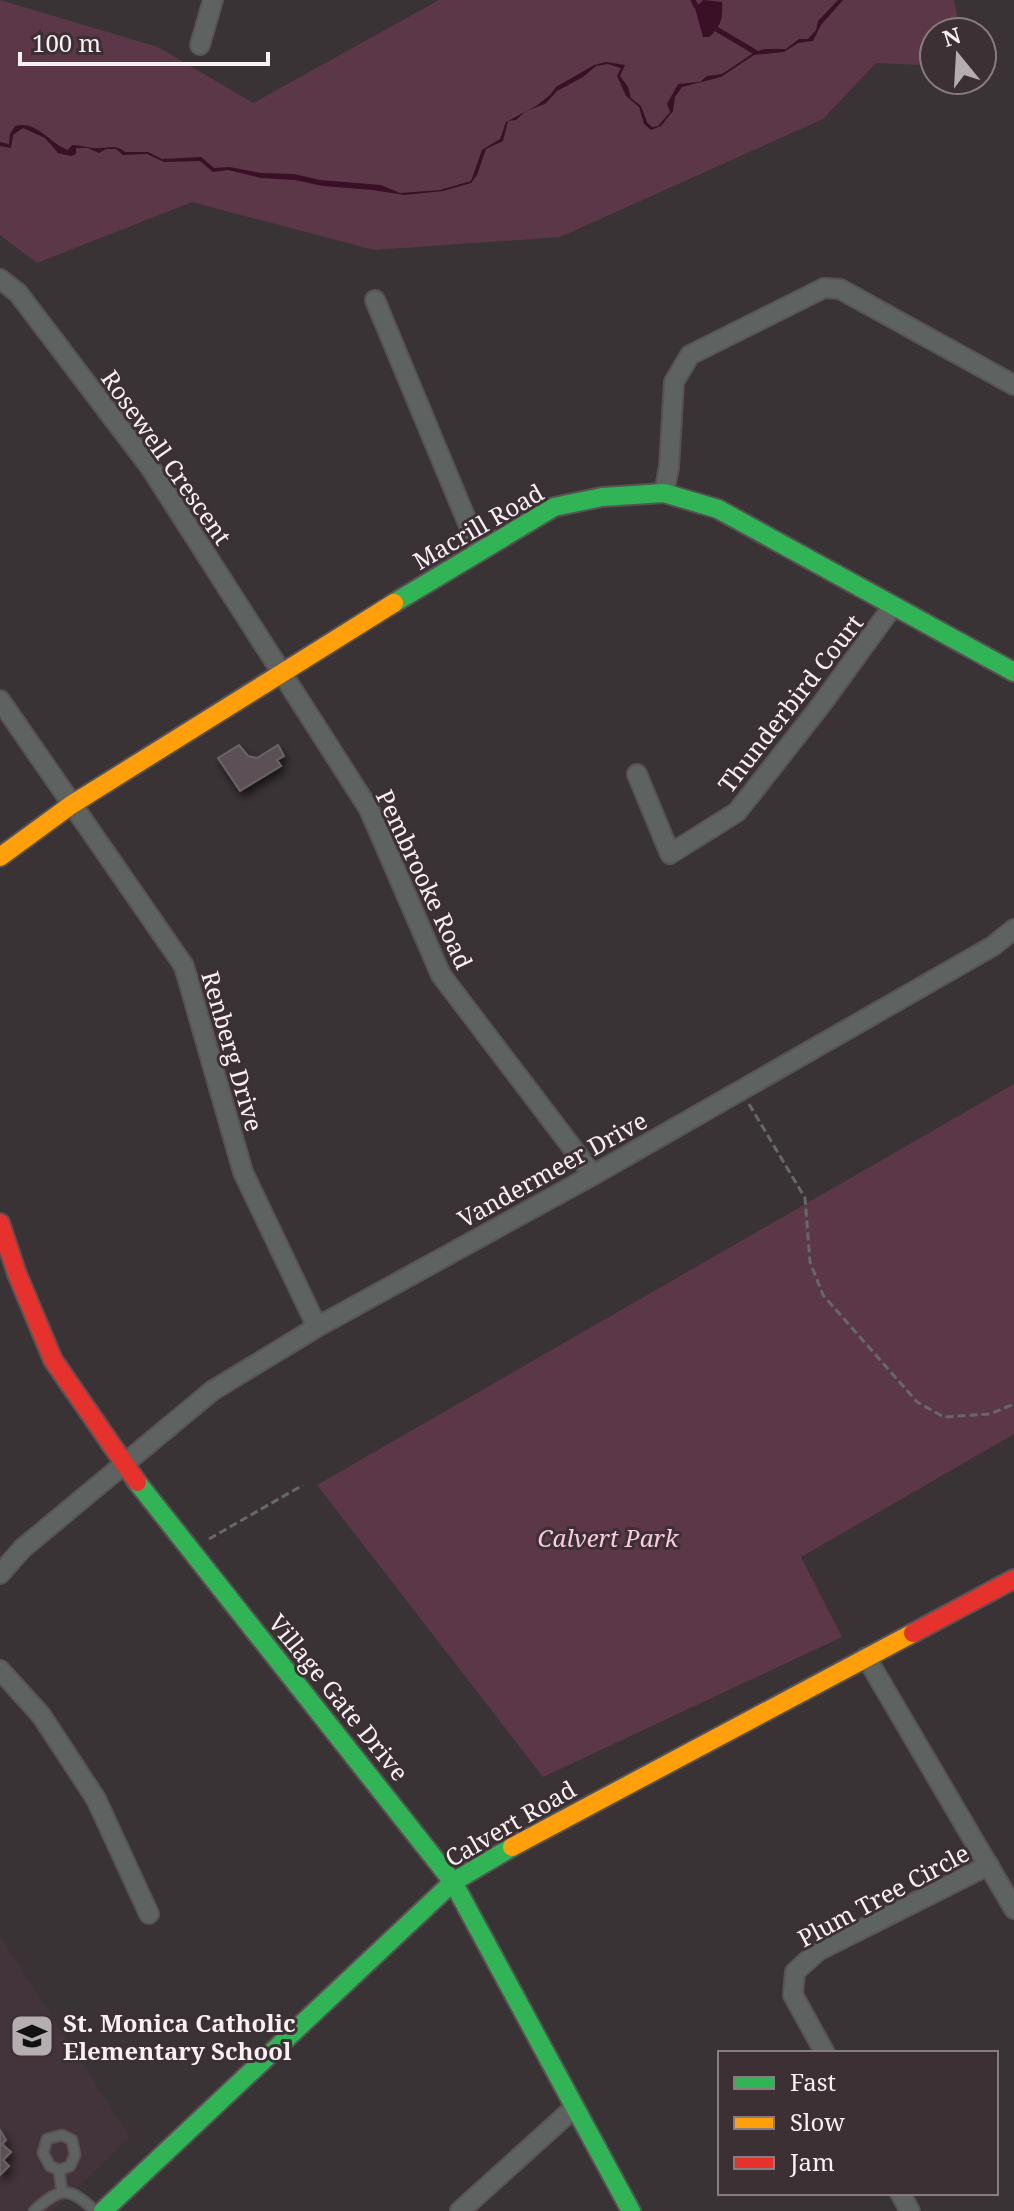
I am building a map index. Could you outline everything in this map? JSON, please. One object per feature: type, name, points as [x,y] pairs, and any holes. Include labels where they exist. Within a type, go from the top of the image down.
[{"type":"street","points":[[200,45],[213,0]]},
{"type":"street","name":"Rosewell Crescent","points":[[0,279],[18,293],[150,467],[283,673]]},
{"type":"street","points":[[664,493],[669,467],[674,382],[690,355],[824,288],[840,289],[1014,385]]},
{"type":"street","points":[[375,300],[479,550]]},
{"type":"street","name":"Macrill Road","points":[[0,857],[71,805],[479,550],[554,507],[602,497],[664,493],[718,509],[1014,672]]},
{"type":"street","name":"Thunderbird Court","points":[[637,774],[670,854],[737,812],[893,606]]},
{"type":"street","name":"Pembrooke Road","points":[[283,673],[369,809],[441,975],[593,1175]]},
{"type":"street","name":"Renberg Drive","points":[[0,700],[184,966],[243,1172],[317,1327]]},
{"type":"street","name":"Vandermeer Drive","points":[[0,1574],[23,1548],[212,1391],[317,1327],[593,1175],[993,946],[1014,929]]},
{"type":"street","name":"Village Gate Drive","points":[[0,1223],[8,1278],[53,1360],[123,1464],[453,1882],[631,2211]]},
{"type":"street","name":"Calvert Road","points":[[103,2211],[453,1882],[490,1858],[1014,1579]]},
{"type":"street","name":"Plum Tree Circle","points":[[866,1657],[1014,1909]]},
{"type":"street","points":[[0,1670],[41,1715],[96,1799],[149,1914]]},
{"type":"street","name":"Plum Tree Circle","points":[[824,2051],[793,1995],[795,1972],[818,1951],[989,1865]]},
{"type":"street","points":[[460,2211],[574,2108]]},
{"type":"lane","points":[[59,2170],[62,2192]]},
{"type":"lane","points":[[34,2211],[47,2199],[62,2192],[75,2194],[95,2211]]},
{"type":"path","points":[[741,1091],[805,1198],[810,1262],[823,1295],[917,1402],[944,1417],[990,1414],[1014,1404]]},
{"type":"path","points":[[191,1550],[303,1485]]},
{"type":"shaded area","points":[[703,0],[722,2],[720,22],[709,37],[703,37],[695,8]]},
{"type":"shaded area","points":[[838,0],[843,0],[821,25],[813,41],[798,43],[784,52],[754,55],[721,77],[682,87],[675,97],[673,111],[661,126],[651,130],[644,124],[639,107],[626,96],[617,76],[621,68],[608,64],[596,66],[557,91],[545,104],[528,110],[556,87],[594,65],[606,62],[625,65],[620,76],[631,98],[641,106],[647,122],[652,127],[658,126],[670,112],[667,104],[678,84],[700,82],[707,76],[722,74],[755,52],[786,49],[799,39],[808,39],[816,30],[818,21]]},
{"type":"shaded area","points":[[525,112],[516,120],[508,121],[503,141],[486,149],[471,183],[443,191],[405,195],[261,178],[228,170],[213,172],[200,161],[164,162],[147,154],[123,155],[116,149],[99,153],[88,148],[76,148],[76,154],[71,156],[58,153],[45,138],[23,128],[13,135],[11,148],[0,146],[0,142],[9,144],[15,126],[23,125],[37,129],[68,150],[72,145],[113,147],[125,152],[148,152],[162,159],[201,157],[214,168],[229,167],[381,185],[400,193],[440,190],[471,181],[482,150],[500,139],[506,122]]},
{"type":"shaded area","name":"St. Monica Catholic Elementary School","points":[[0,1936],[130,2137],[53,2211],[0,2211]]},
{"type":"green space","points":[[0,0],[158,47],[253,103],[439,0],[954,0],[957,16],[918,16],[918,65],[876,63],[823,119],[560,237],[374,250],[192,202],[37,263],[0,235]]},
{"type":"green space","name":"Calvert Park","points":[[1014,1084],[1014,1434],[801,1557],[842,1637],[543,1777],[317,1485]]},
{"type":"building","points":[[239,745],[248,756],[257,758],[278,745],[284,756],[277,760],[281,766],[240,791],[218,758]]},
{"type":"building","points":[[0,2130],[6,2140],[2,2144],[11,2152],[3,2160],[9,2166],[0,2175]]},
{"type":"waterway","points":[[693,0],[696,6]]},
{"type":"waterway","points":[[718,30],[755,52]]},
{"type":"traffic: fast","points":[[394,603],[554,507],[602,497],[664,493],[718,509],[1014,672]]},
{"type":"traffic: fast","points":[[137,1482],[453,1882],[631,2211]]},
{"type":"traffic: fast","points":[[103,2211],[453,1882],[512,1847]]},
{"type":"traffic: slow","points":[[0,857],[71,805],[394,603]]},
{"type":"traffic: slow","points":[[512,1847],[913,1633]]},
{"type":"traffic: jam","points":[[0,1223],[17,1274],[53,1360],[137,1482]]},
{"type":"traffic: jam","points":[[913,1633],[1014,1579]]},
{"type":"place","name":"St. Monica Catholic Elementary School","points":[[32,2036]]}]
